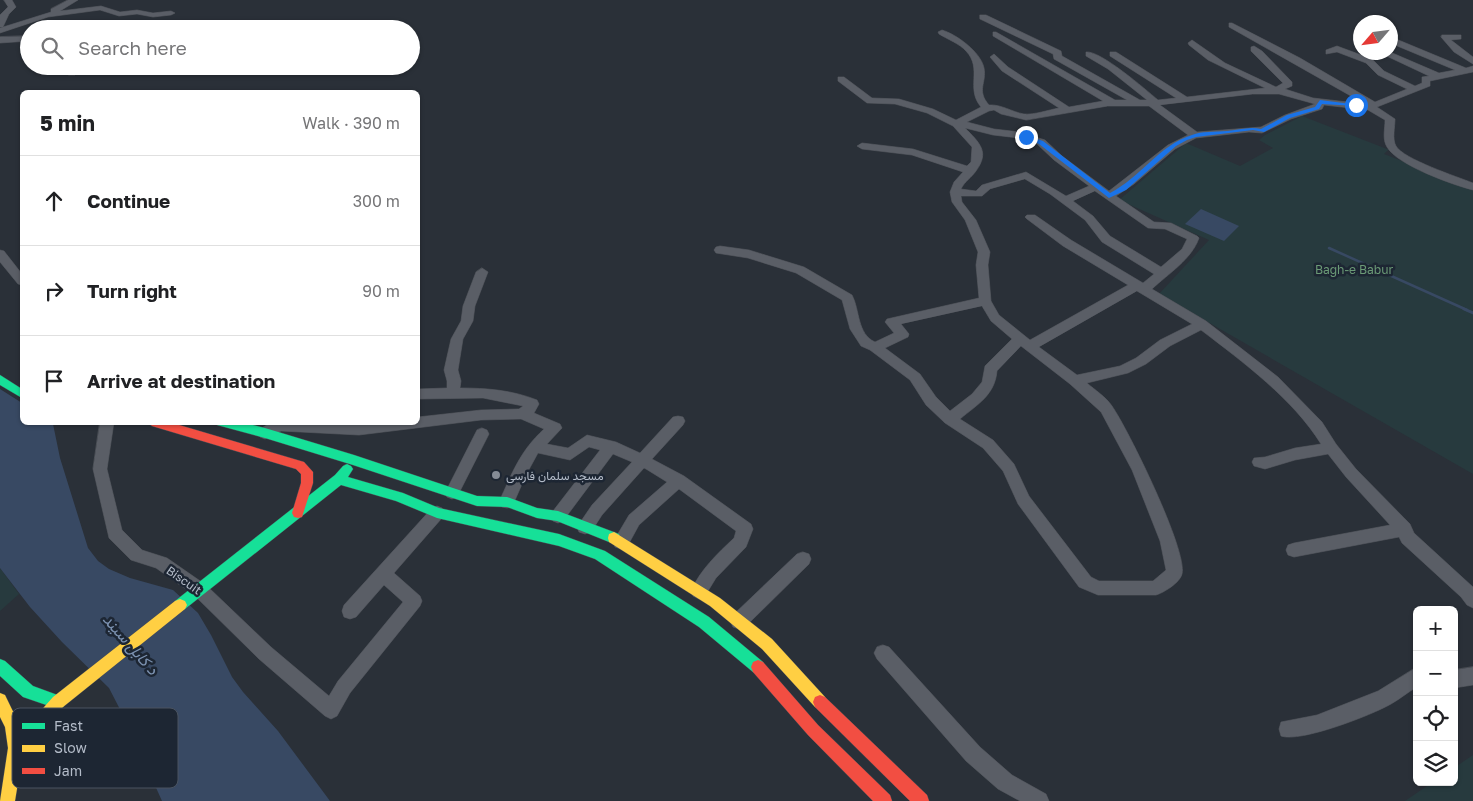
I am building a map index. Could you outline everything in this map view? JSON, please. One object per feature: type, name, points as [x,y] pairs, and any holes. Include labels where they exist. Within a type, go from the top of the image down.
[{"type":"main road","points":[[0,366],[20,379]]},
{"type":"main road","points":[[0,378],[20,393]]},
{"type":"main road","points":[[162,425],[300,465],[307,472],[298,512]]},
{"type":"main road","points":[[233,425],[354,460],[477,501],[507,502],[537,513],[558,516],[621,542],[699,591],[768,644],[826,709],[921,801]]},
{"type":"main road","points":[[53,708],[90,676],[339,479],[354,460]]},
{"type":"main road","points":[[339,479],[399,497],[437,513],[559,540],[600,555],[704,622],[754,663],[813,730],[884,801]]},
{"type":"main road","points":[[0,666],[28,692],[58,702]]},
{"type":"main road","points":[[0,700],[6,708],[12,728]]},
{"type":"main road","points":[[5,798],[12,770]]},
{"type":"street","points":[[0,25],[5,13],[12,7],[8,0]]},
{"type":"street","points":[[32,20],[46,15],[74,0]]},
{"type":"street","points":[[46,15],[101,8],[119,14],[137,12],[153,15],[171,13]]},
{"type":"street","points":[[983,17],[1058,53],[1057,58],[1137,102]]},
{"type":"street","points":[[0,31],[20,24]]},
{"type":"street","points":[[1232,25],[1313,69],[1390,119],[1390,145],[1415,164],[1473,187]]},
{"type":"street","points":[[942,32],[970,50],[980,68],[977,88],[980,100],[987,108]]},
{"type":"street","points":[[996,34],[1113,103]]},
{"type":"street","points":[[1458,37],[1444,37],[1473,61]]},
{"type":"street","points":[[0,40],[20,39]]},
{"type":"street","points":[[1192,43],[1226,67],[1278,91],[1320,102],[1371,106],[1427,84],[1425,79],[1468,70]]},
{"type":"street","points":[[1398,43],[1468,70]]},
{"type":"street","points":[[1254,49],[1270,63],[1274,72],[1289,84],[1280,87],[1278,91]]},
{"type":"street","points":[[1329,52],[1337,49],[1368,61],[1381,73],[1414,89]]},
{"type":"street","points":[[1089,54],[1111,67],[1195,136]]},
{"type":"street","points":[[1113,54],[1183,98]]},
{"type":"street","points":[[994,57],[1005,69],[1068,110]]},
{"type":"street","points":[[1398,59],[1436,76]]},
{"type":"street","points":[[720,250],[749,254],[800,270],[848,298],[856,329],[866,343],[875,347],[914,377],[931,401],[950,419],[988,444],[1009,468],[1023,500],[1085,582],[1098,588],[1156,588],[1175,573],[1168,541],[1139,469],[1106,408],[1075,380],[995,318],[985,301],[982,265],[984,252],[970,220],[957,202],[955,192],[959,182],[971,171],[977,158],[977,146],[956,124],[930,111],[896,101],[870,101],[841,79]]},
{"type":"street","points":[[956,124],[987,108],[996,107],[1004,112],[1026,117],[1113,103],[1153,103],[1183,98],[1232,95],[1252,91],[1278,91]]},
{"type":"street","points":[[1109,196],[1124,189],[1174,145],[1195,136],[1253,128],[1262,130],[1288,117],[1317,108],[1320,102]]},
{"type":"street","points":[[950,419],[977,398],[989,383],[990,369],[1025,342],[1140,288],[1162,273],[1190,247],[1193,238],[1167,224],[1152,226],[1058,158],[1041,142],[1020,135],[993,132],[973,126],[956,124]]},
{"type":"street","points":[[862,146],[913,152],[971,171]]},
{"type":"street","points":[[955,192],[978,194],[986,187],[1026,175],[1089,218],[1106,240],[1162,273]]},
{"type":"street","points":[[1065,200],[1098,186]]},
{"type":"street","points":[[1031,217],[1067,243],[1202,324],[1278,386],[1317,426],[1331,448],[1404,529],[1408,538],[1467,592],[1473,600]]},
{"type":"street","points":[[0,254],[20,279]]},
{"type":"street","points":[[453,394],[454,381],[451,370],[457,339],[467,321],[468,306],[482,272]]},
{"type":"street","points":[[875,347],[903,334],[891,322],[985,301]]},
{"type":"street","points":[[1075,380],[1123,370],[1141,361],[1165,343],[1202,324]]},
{"type":"street","points":[[420,394],[483,393],[520,398],[532,404],[531,408],[522,414]]},
{"type":"street","points":[[420,422],[481,415],[522,414],[555,428],[534,447],[519,473],[507,502]]},
{"type":"street","points":[[585,527],[596,510],[678,421]]},
{"type":"street","name":"Biscuit","points":[[107,425],[100,469],[115,533],[137,554],[161,564],[331,710],[344,687],[414,601],[384,576]]},
{"type":"street","points":[[265,433],[279,426],[359,429],[390,425]]},
{"type":"street","points":[[452,493],[482,434]]},
{"type":"street","points":[[534,447],[570,454],[587,441],[611,446],[642,459],[679,480],[745,529],[740,542],[710,573],[699,591]]},
{"type":"street","points":[[558,516],[611,446]]},
{"type":"street","points":[[1259,462],[1265,463],[1295,454],[1331,448]]},
{"type":"street","points":[[621,542],[634,520],[679,480]]},
{"type":"street","points":[[350,612],[384,576],[437,513]]},
{"type":"street","points":[[1294,550],[1404,529]]},
{"type":"street","points":[[739,621],[803,559]]},
{"type":"street","points":[[883,652],[973,754],[1005,782],[1038,801]]},
{"type":"street","points":[[1458,678],[1473,676]]},
{"type":"street","points":[[1288,729],[1317,724],[1384,698],[1413,679]]},
{"type":"green space","name":"Bagh-e Babur","points":[[1302,116],[1389,149],[1384,154],[1473,189],[1473,474],[1159,294],[1209,240],[1119,200],[1186,143],[1240,166],[1273,148],[1259,140],[1265,135]]},
{"type":"green space","points":[[0,568],[19,594],[0,611]]},
{"type":"green space","points":[[1473,755],[1473,801],[1405,801],[1427,786],[1458,786],[1458,765]]},
{"type":"water","points":[[1201,209],[1239,226],[1224,241],[1185,224]]},
{"type":"water","name":"د کابل سيند","points":[[0,389],[20,402],[20,425],[53,425],[60,458],[88,548],[98,561],[109,569],[130,578],[173,590],[198,613],[232,677],[278,731],[330,801],[162,801],[156,788],[178,788],[178,708],[119,708],[109,688],[62,642],[30,607],[0,568]]},
{"type":"waterway","points":[[1329,248],[1467,310]]},
{"type":"waterway","points":[[1464,309],[1473,313]]},
{"type":"traffic: fast","points":[[0,379],[20,393]]},
{"type":"traffic: fast","points":[[233,425],[354,460],[477,501],[507,502],[537,513],[558,516],[614,538]]},
{"type":"traffic: fast","points":[[180,605],[339,479],[347,469]]},
{"type":"traffic: fast","points":[[339,479],[399,497],[437,513],[559,540],[600,555],[704,622],[758,667]]},
{"type":"traffic: fast","points":[[0,666],[28,692],[58,702]]},
{"type":"traffic: slow","points":[[614,538],[715,602],[767,644],[820,702]]},
{"type":"traffic: slow","points":[[53,708],[180,605]]},
{"type":"traffic: slow","points":[[0,700],[12,726]]},
{"type":"traffic: slow","points":[[7,801],[12,772]]},
{"type":"traffic: jam","points":[[162,425],[300,465],[307,472],[307,483],[298,513]]},
{"type":"traffic: jam","points":[[758,667],[813,730],[884,801]]},
{"type":"traffic: jam","points":[[820,702],[921,801]]},
{"type":"place","name":"مسجد سلمان فارسی","points":[[496,475]]},
{"type":"route","points":[[1026,137],[1041,142],[1058,158],[1109,196],[1124,189],[1174,145],[1185,139],[1253,128],[1262,130],[1303,111],[1317,108],[1320,102],[1356,105]]}]
